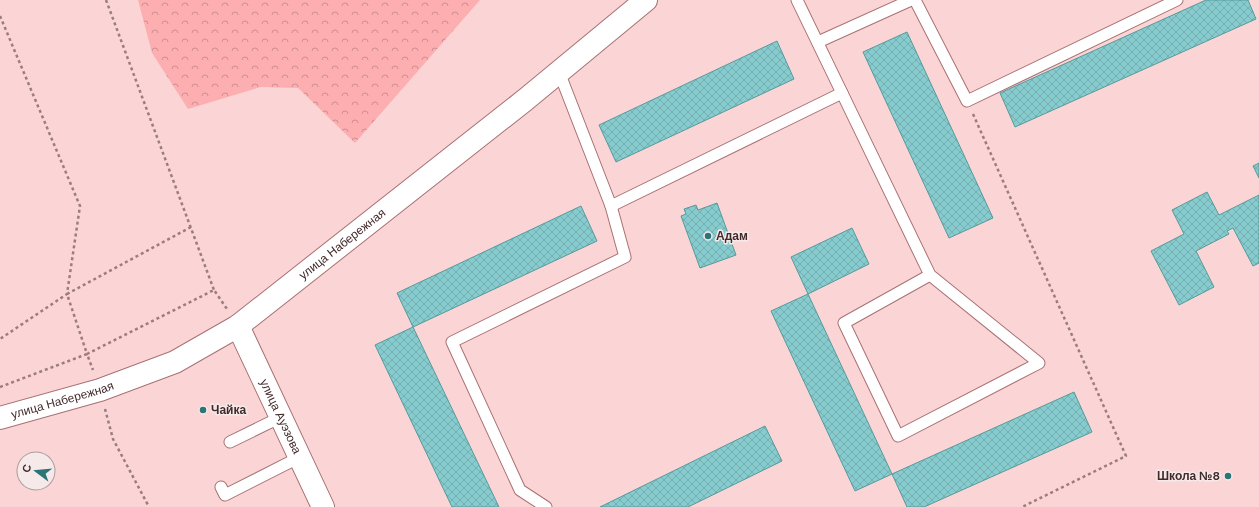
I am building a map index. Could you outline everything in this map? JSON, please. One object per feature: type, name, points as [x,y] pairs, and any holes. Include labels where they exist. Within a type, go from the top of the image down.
[{"type":"street","name":"улица Набережная","points":[[0,418],[100,390],[175,362],[238,326],[558,72],[646,0]]},
{"type":"street","name":"улица Ауэзова","points":[[238,326],[323,507]]},
{"type":"lane","points":[[797,0],[930,275],[1039,363],[898,436],[844,323],[930,275]]},
{"type":"lane","points":[[818,42],[911,0]]},
{"type":"lane","points":[[915,0],[967,101],[1177,0]]},
{"type":"lane","points":[[542,504],[520,490],[452,342],[625,257],[611,206],[558,72]]},
{"type":"lane","points":[[611,206],[842,93]]},
{"type":"lane","points":[[230,442],[281,417]]},
{"type":"lane","points":[[221,487],[226,495],[300,457]]},
{"type":"lane","points":[[528,507],[542,504]]},
{"type":"path","points":[[106,0],[214,290],[238,326]]},
{"type":"path","points":[[0,16],[80,206],[67,294],[87,354],[214,290]]},
{"type":"path","points":[[967,101],[1126,456],[1022,507]]},
{"type":"path","points":[[0,338],[67,294],[191,227]]},
{"type":"green space","points":[[138,0],[480,0],[355,143],[298,88],[261,87],[188,109],[152,53]]},
{"type":"building","points":[[1206,0],[1248,0],[1256,19],[1015,127],[1000,93]]},
{"type":"building","points":[[907,32],[993,218],[949,238],[863,52]]},
{"type":"building","points":[[777,41],[794,79],[616,162],[599,125]]},
{"type":"building","points":[[1259,163],[1259,178],[1253,166]]},
{"type":"building","points":[[1207,192],[1219,215],[1259,195],[1259,263],[1253,266],[1233,228],[1227,231],[1229,234],[1196,251],[1214,287],[1179,305],[1151,251],[1184,234],[1172,210]]},
{"type":"building","name":"Адам","points":[[717,203],[736,255],[700,268],[681,216],[686,214],[684,209],[696,205],[698,210]]},
{"type":"building","points":[[581,206],[597,241],[413,327],[397,293]]},
{"type":"building","points":[[852,228],[869,264],[808,294],[791,257]]},
{"type":"building","points":[[808,294],[892,474],[855,491],[771,311]]},
{"type":"building","points":[[413,327],[499,507],[452,507],[375,345]]},
{"type":"building","points":[[1074,392],[1092,432],[924,507],[907,507],[892,474]]},
{"type":"building","points":[[765,426],[782,461],[688,507],[600,507]]},
{"type":"place","name":"Адам","points":[[708,236]]},
{"type":"place","name":"Чайка","points":[[203,410]]},
{"type":"place","name":"Школа №8","points":[[1228,476]]}]
